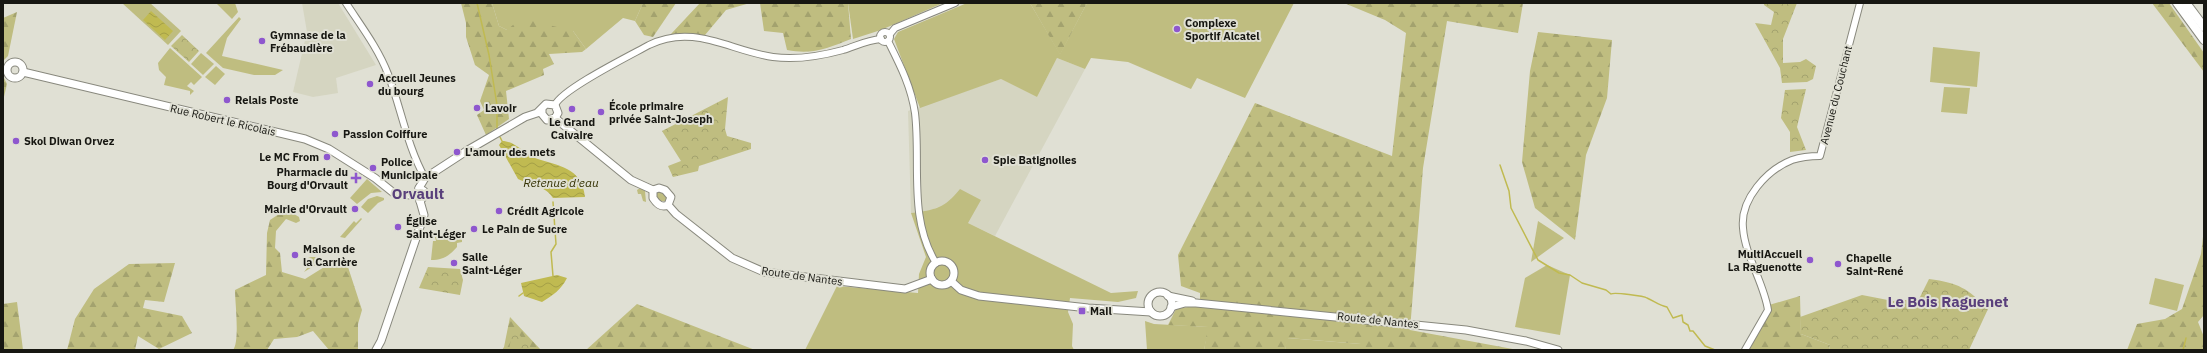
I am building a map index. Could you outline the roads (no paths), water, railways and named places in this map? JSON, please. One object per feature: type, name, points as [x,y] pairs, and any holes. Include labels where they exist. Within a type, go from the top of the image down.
[{"type":"highway","points":[[2171,3],[2189,25],[2200,28]]},
{"type":"highway","points":[[2177,3],[2200,28]]},
{"type":"highway","points":[[2186,3],[2200,28],[2204,40]]},
{"type":"main road","points":[[16,62],[21,65],[23,72],[19,77],[13,78],[8,74],[5,68],[10,63],[16,62]]},
{"type":"main road","name":"Rue Robert le Ricolais","points":[[23,72],[305,139],[329,149],[375,178],[395,194],[411,196]]},
{"type":"main road","points":[[419,188],[425,178],[499,132],[542,109],[549,103],[555,105],[558,113],[555,118],[550,120],[543,116],[532,115]]},
{"type":"main road","points":[[542,109],[543,116]]},
{"type":"main road","points":[[555,118],[631,180],[653,190],[659,188],[665,190],[671,199],[668,205],[664,207],[655,201],[652,194],[653,190]]},
{"type":"main road","points":[[419,188],[424,191],[425,196],[420,201],[414,200],[411,196],[413,189],[419,188]]},
{"type":"main road","points":[[375,350],[381,341],[424,215],[420,201]]},
{"type":"main road","name":"Route de Nantes","points":[[668,205],[676,214],[732,258],[764,272],[904,289],[932,279]]},
{"type":"main road","points":[[942,261],[951,265],[954,275],[951,281],[941,285],[932,279],[931,269],[936,264],[942,261]]},
{"type":"main road","points":[[951,281],[962,290],[979,296],[1119,311],[1151,312]]},
{"type":"main road","points":[[1119,311],[1149,301],[1158,293],[1168,296],[1171,307],[1164,316],[1156,316],[1151,312],[1149,301]]},
{"type":"main road","name":"Route de Nantes","points":[[1168,296],[1196,302],[1466,330],[1526,341],[1558,350]]},
{"type":"main road","name":"Route de Nantes","points":[[1171,307],[1196,302]]},
{"type":"main road","points":[[375,350],[381,350],[381,341]]},
{"type":"street","points":[[346,3],[373,44],[388,73],[418,162],[425,178]]},
{"type":"street","points":[[936,264],[923,234],[920,217],[917,193],[916,130],[911,94],[907,80],[888,41],[890,34],[896,28],[955,3]]},
{"type":"street","name":"Avenue du Couchant","points":[[1745,350],[1768,310],[1743,228],[1745,211],[1761,182],[1771,173],[1795,159],[1820,156],[1860,3]]},
{"type":"street","points":[[881,39],[884,32],[890,34]]},
{"type":"street","points":[[555,105],[561,97],[575,88],[649,44],[662,40],[678,37],[702,37],[762,54],[783,58],[829,53],[881,39],[884,42],[888,41]]},
{"type":"water","points":[[151,11],[173,31],[165,40],[143,20]]},
{"type":"water","name":"Retenue d'eau","points":[[502,141],[515,145],[535,158],[568,169],[579,179],[583,187],[585,197],[553,198],[542,188],[518,179],[499,145]]},
{"type":"water","points":[[557,275],[567,278],[559,289],[542,302],[524,296],[521,283]]},
{"type":"waterway","points":[[477,3],[489,55],[497,105],[497,129]]},
{"type":"waterway","points":[[500,137],[502,141]]},
{"type":"waterway","points":[[1500,165],[1509,191],[1511,208],[1538,260],[1559,273],[1570,275],[1582,283],[1606,290],[1611,294],[1645,297],[1667,307],[1673,318],[1682,315],[1683,322],[1688,325],[1690,331],[1693,331],[1705,346],[1715,350]]},
{"type":"waterway","points":[[553,202],[556,244],[551,252],[553,276]]},
{"type":"waterway","points":[[519,296],[523,293]]},
{"type":"waterway","points":[[2183,350],[2186,338]]},
{"type":"place","name":"Complexe Sportif Alcatel","points":[[1177,29]]},
{"type":"place","name":"Gymnase de la Frébaudière","points":[[262,41]]},
{"type":"place","name":"Accueil Jeunes du bourg","points":[[370,84]]},
{"type":"place","name":"Relais Poste","points":[[227,100]]},
{"type":"place","name":"Lavoir","points":[[477,108]]},
{"type":"place","name":"Le Grand Calvaire","points":[[572,109]]},
{"type":"place","name":"École primaire privée Saint-Joseph","points":[[601,112]]},
{"type":"place","name":"Passion Coiffure","points":[[335,134]]},
{"type":"place","name":"Skol Diwan Orvez","points":[[16,141]]},
{"type":"place","name":"L'amour des mets","points":[[457,152]]},
{"type":"place","name":"Le MC From","points":[[327,157]]},
{"type":"place","name":"Spie Batignolles","points":[[985,160]]},
{"type":"place","name":"Police Municipale","points":[[373,168]]},
{"type":"place","name":"Pharmacie du Bourg d'Orvault","points":[[356,178]]},
{"type":"place","name":"Mairie d'Orvault","points":[[355,209]]},
{"type":"place","name":"Crédit Agricole","points":[[499,211]]},
{"type":"place","name":"Église Saint-Léger","points":[[398,227]]},
{"type":"place","name":"Le Pain de Sucre","points":[[474,229]]},
{"type":"place","name":"Maison de la Carrière","points":[[295,255]]},
{"type":"place","name":"MultiAccueil La Raguenotte","points":[[1810,260]]},
{"type":"place","name":"Salle Saint-Léger","points":[[454,263]]},
{"type":"place","name":"Chapelle Saint-René","points":[[1838,264]]},
{"type":"place","name":"Mail","points":[[1082,311]]},
{"type":"district","name":"Orvault","points":[[418,193]]},
{"type":"district","name":"Le Bois Raguenet","points":[[1948,301]]}]
